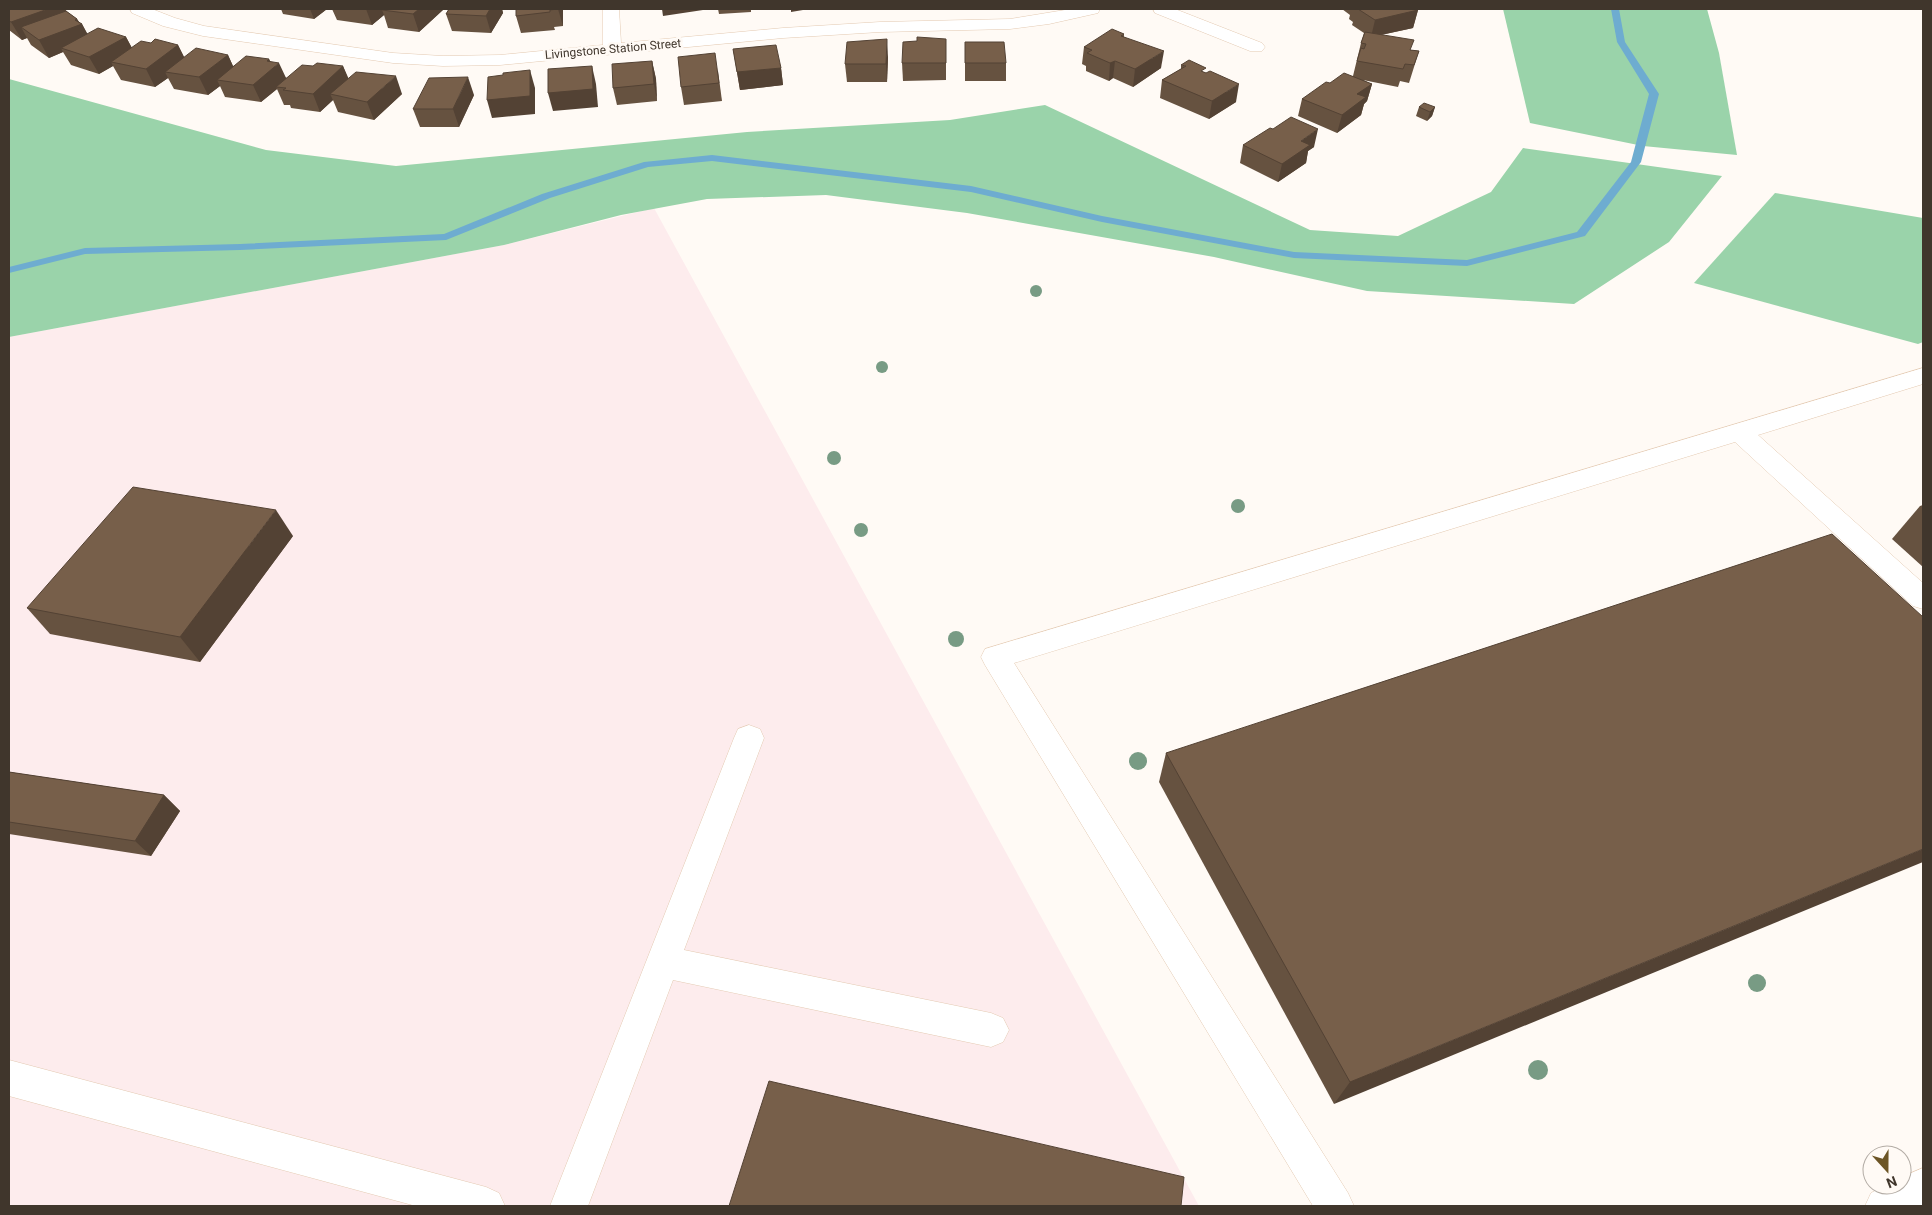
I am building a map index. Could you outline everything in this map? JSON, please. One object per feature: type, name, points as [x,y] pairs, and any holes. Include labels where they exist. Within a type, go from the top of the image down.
[{"type":"street","name":"Livingstone Station Street","points":[[142,9],[169,22],[203,31],[394,58],[443,61],[500,60],[783,33],[880,27],[1010,24],[1049,19],[1092,9]]},
{"type":"street","points":[[611,9],[612,49]]},
{"type":"street","points":[[1161,9],[1256,47]]},
{"type":"street","points":[[1335,1206],[995,657],[1923,376]]},
{"type":"street","points":[[1740,432],[1923,599]]},
{"type":"street","points":[[569,1206],[749,738]]},
{"type":"street","points":[[663,962],[991,1030]]},
{"type":"street","points":[[9,1078],[486,1206]]},
{"type":"street","points":[[1884,1206],[1923,1187]]},
{"type":"shaded area","points":[[654,208],[1199,1206],[9,1206],[9,337],[504,245]]},
{"type":"green space","points":[[1503,9],[1707,9],[1719,53],[1737,155],[1643,146],[1530,123]]},
{"type":"green space","points":[[9,79],[266,150],[396,166],[747,132],[950,120],[1045,105],[1310,230],[1398,236],[1491,192],[1523,148],[1722,176],[1669,242],[1574,304],[1367,291],[1214,257],[967,213],[826,195],[707,199],[621,215],[504,245],[9,337]]},
{"type":"green space","points":[[1775,193],[1923,218],[1923,342],[1918,344],[1694,283]]},
{"type":"building","points":[[9,9],[48,9],[11,22],[9,21]]},
{"type":"building","points":[[383,9],[419,9],[413,14]]},
{"type":"building","points":[[449,9],[490,9],[486,16],[446,14]]},
{"type":"building","points":[[516,9],[558,9],[550,10],[550,12],[516,16]]},
{"type":"building","points":[[1358,9],[1416,9],[1418,10],[1375,20]]},
{"type":"building","points":[[66,11],[82,24],[39,40],[21,27]]},
{"type":"building","points":[[98,28],[126,37],[89,57],[61,48]]},
{"type":"building","points":[[1112,29],[1124,34],[1121,36],[1164,51],[1135,69],[1115,61],[1110,63],[1087,53],[1092,50],[1084,47]]},
{"type":"building","points":[[1365,32],[1414,40],[1410,50],[1419,51],[1414,65],[1405,64],[1403,69],[1357,61],[1361,48],[1364,49],[1366,44],[1361,43]]},
{"type":"building","points":[[917,37],[946,39],[946,63],[902,63],[903,42],[917,41]]},
{"type":"building","points":[[155,39],[178,45],[146,69],[111,62],[141,41],[151,43]]},
{"type":"building","points":[[887,39],[886,64],[845,64],[847,42]]},
{"type":"building","points":[[965,42],[1004,42],[1006,63],[965,63]]},
{"type":"building","points":[[776,45],[781,68],[737,72],[733,49]]},
{"type":"building","points":[[196,48],[228,55],[199,77],[165,72]]},
{"type":"building","points":[[715,53],[719,83],[681,87],[678,57]]},
{"type":"building","points":[[246,56],[269,59],[267,61],[279,63],[253,85],[217,80]]},
{"type":"building","points":[[1189,60],[1206,68],[1201,71],[1206,73],[1210,71],[1239,84],[1212,101],[1162,80],[1186,66],[1181,65]]},
{"type":"building","points":[[652,61],[654,84],[613,88],[612,64]]},
{"type":"building","points":[[317,63],[343,66],[313,94],[283,90],[286,88],[276,87],[302,65],[313,66]]},
{"type":"building","points":[[592,66],[593,89],[548,93],[548,69]]},
{"type":"building","points":[[530,70],[530,96],[487,100],[488,77]]},
{"type":"building","points":[[356,72],[396,76],[367,102],[330,94]]},
{"type":"building","points":[[1344,73],[1372,84],[1357,94],[1366,97],[1342,115],[1302,99],[1326,82],[1330,83]]},
{"type":"building","points":[[468,77],[453,109],[413,109],[429,78]]},
{"type":"building","points":[[1424,103],[1435,107],[1430,112],[1419,107]]},
{"type":"building","points":[[1291,117],[1318,129],[1301,141],[1310,145],[1282,164],[1243,145],[1270,128],[1273,129]]},
{"type":"building","points":[[133,487],[276,510],[180,637],[27,608]]},
{"type":"building","points":[[1832,534],[1923,617],[1923,849],[1350,1082],[1166,753]]},
{"type":"building","points":[[9,772],[164,795],[135,841],[9,822]]},
{"type":"building","points":[[769,1081],[1184,1177],[1181,1206],[729,1206]]},
{"type":"waterway","points":[[9,270],[85,251],[240,247],[446,237],[546,196],[647,164],[712,158],[971,189],[1102,219],[1294,255],[1467,263],[1581,234],[1636,162],[1654,94],[1621,42],[1615,9]]}]
